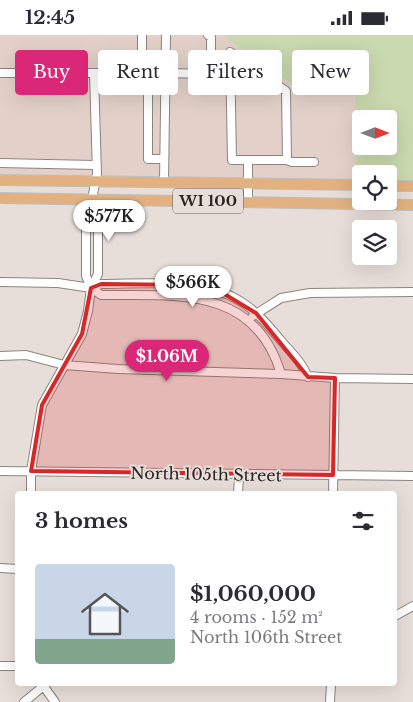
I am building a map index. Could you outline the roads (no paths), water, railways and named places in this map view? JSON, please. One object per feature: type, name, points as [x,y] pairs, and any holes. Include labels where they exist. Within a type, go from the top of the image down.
[{"type":"main road","name":"WI 100","points":[[0,180],[352,185]]},
{"type":"main road","points":[[397,186],[413,187]]},
{"type":"main road","name":"WI 100","points":[[0,198],[413,205]]},
{"type":"street","points":[[0,73],[142,73],[142,35]]},
{"type":"street","points":[[166,35],[166,50]]},
{"type":"street","points":[[178,73],[211,74],[211,37],[208,35]]},
{"type":"street","points":[[287,160],[286,91],[230,53],[232,160],[287,160],[314,163]]},
{"type":"street","points":[[91,288],[86,276],[86,208],[92,199],[96,174],[94,73]]},
{"type":"street","points":[[148,95],[148,159],[164,159]]},
{"type":"street","points":[[164,182],[165,95]]},
{"type":"street","points":[[248,160],[248,202]]},
{"type":"street","points":[[0,163],[95,165]]},
{"type":"street","points":[[31,491],[31,471],[42,405],[82,335],[91,288],[98,274],[98,207],[92,199]]},
{"type":"street","points":[[0,283],[58,283],[91,288],[101,295],[178,296],[204,299],[231,310],[248,320],[262,335],[274,354],[281,374]]},
{"type":"street","points":[[91,288],[101,284],[178,284],[205,287],[238,299],[256,313],[302,363],[308,377]]},
{"type":"street","points":[[248,320],[256,313],[281,299],[310,293],[413,292]]},
{"type":"street","points":[[0,356],[26,355],[64,365],[118,369],[281,374],[335,378],[413,379]]},
{"type":"street","points":[[333,491],[335,378]]},
{"type":"street","name":"North 105th Street","points":[[0,471],[413,477]]},
{"type":"street","points":[[238,491],[239,475]]},
{"type":"street","points":[[0,568],[15,569]]},
{"type":"street","points":[[397,615],[413,606]]},
{"type":"street","points":[[0,666],[15,666]]},
{"type":"street","points":[[24,702],[43,686]]},
{"type":"street","points":[[45,686],[55,702]]},
{"type":"street","points":[[330,702],[331,686]]}]
